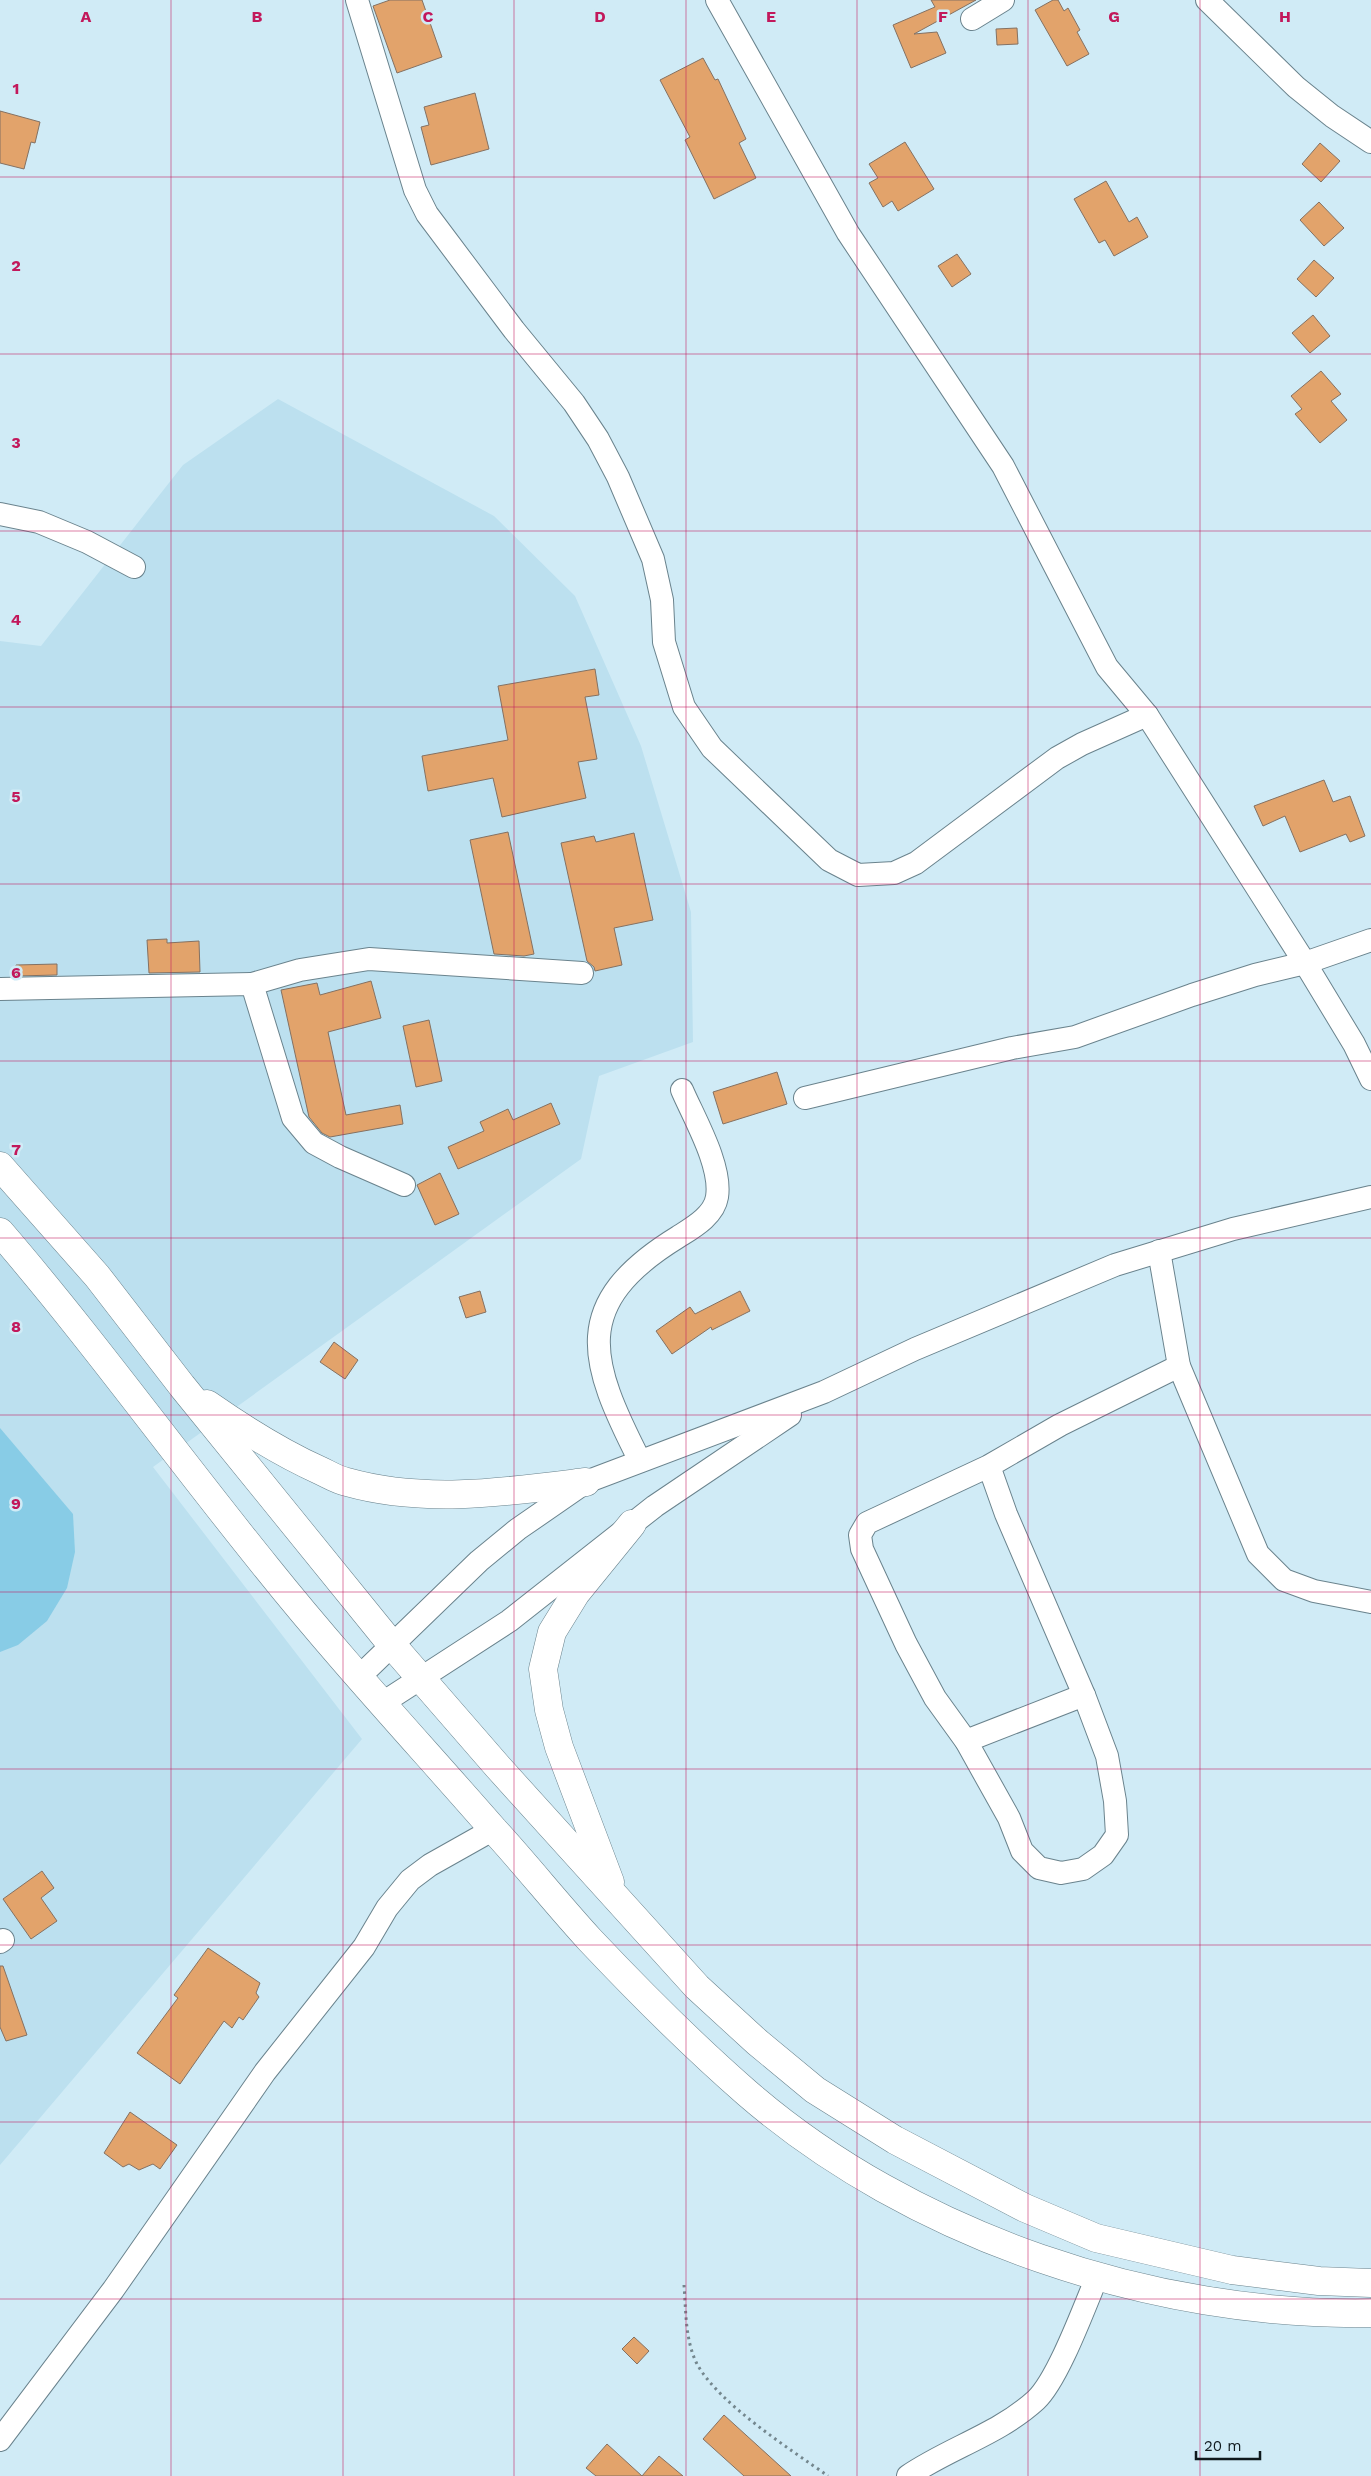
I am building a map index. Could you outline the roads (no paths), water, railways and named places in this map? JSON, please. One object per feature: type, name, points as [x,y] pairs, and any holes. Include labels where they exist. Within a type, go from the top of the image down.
[{"type":"highway","points":[[0,1166],[97,1276],[182,1386],[420,1679],[697,1987],[756,2042],[815,2090],[895,2140],[1025,2208],[1096,2238],[1232,2270],[1319,2281],[1371,2283]]},
{"type":"highway","points":[[0,1232],[62,1303],[268,1569],[381,1704],[591,1940],[686,2036],[749,2095],[824,2151],[929,2213],[1004,2245],[1097,2277],[1191,2298],[1260,2307],[1340,2313],[1371,2313]]},
{"type":"highway","points":[[182,1386],[248,1432],[291,1458],[345,1482],[392,1492],[447,1495],[511,1492],[586,1482]]},
{"type":"highway","points":[[616,1897],[559,1747],[549,1710],[543,1669],[552,1632],[576,1593],[632,1524]]},
{"type":"street","points":[[357,0],[414,190],[427,214],[514,330],[574,403],[598,440],[618,477],[653,559],[662,600],[664,642],[684,707],[712,748],[828,860],[858,875],[894,874],[916,863],[1057,758],[1082,744],[1147,715]]},
{"type":"street","points":[[717,0],[848,234],[1003,466],[1107,666],[1147,715],[1305,963],[1354,1044],[1371,1079]]},
{"type":"street","points":[[972,19],[1003,0]]},
{"type":"street","points":[[1207,0],[1296,87],[1332,116],[1371,142]]},
{"type":"street","points":[[0,514],[39,522],[87,542],[134,567]]},
{"type":"street","points":[[805,1098],[1012,1048],[1075,1037],[1192,995],[1255,975],[1305,963],[1371,940]]},
{"type":"street","points":[[0,989],[252,984],[300,970],[369,959],[582,973]]},
{"type":"street","points":[[252,984],[293,1118],[314,1142],[340,1157],[404,1185]]},
{"type":"street","points":[[640,1461],[622,1426],[607,1389],[600,1359],[599,1328],[608,1301],[632,1271],[649,1255],[707,1216],[717,1200],[718,1180],[682,1090]]},
{"type":"street","points":[[359,1677],[479,1560],[518,1529],[586,1482],[824,1392],[915,1349],[1114,1264],[1233,1229],[1371,1197]]},
{"type":"street","points":[[1159,1251],[1179,1366],[1258,1554],[1284,1580],[1314,1591],[1371,1602]]},
{"type":"street","points":[[990,1466],[1006,1514],[1084,1695],[1107,1756],[1117,1835],[1103,1854],[1083,1869],[1061,1873],[1039,1868],[1022,1851],[1009,1818],[966,1741],[935,1698],[906,1644],[862,1549],[860,1535],[867,1523],[990,1466],[1060,1425],[1179,1366]]},
{"type":"street","points":[[381,1704],[508,1621],[632,1524],[720,1461],[824,1392]]},
{"type":"street","points":[[966,1741],[1084,1695]]},
{"type":"street","points":[[0,2440],[112,2290],[265,2072],[364,1947],[393,1901],[410,1880],[430,1865],[494,1829]]},
{"type":"street","points":[[908,2476],[1008,2422],[1038,2399],[1057,2368],[1097,2277]]}]
